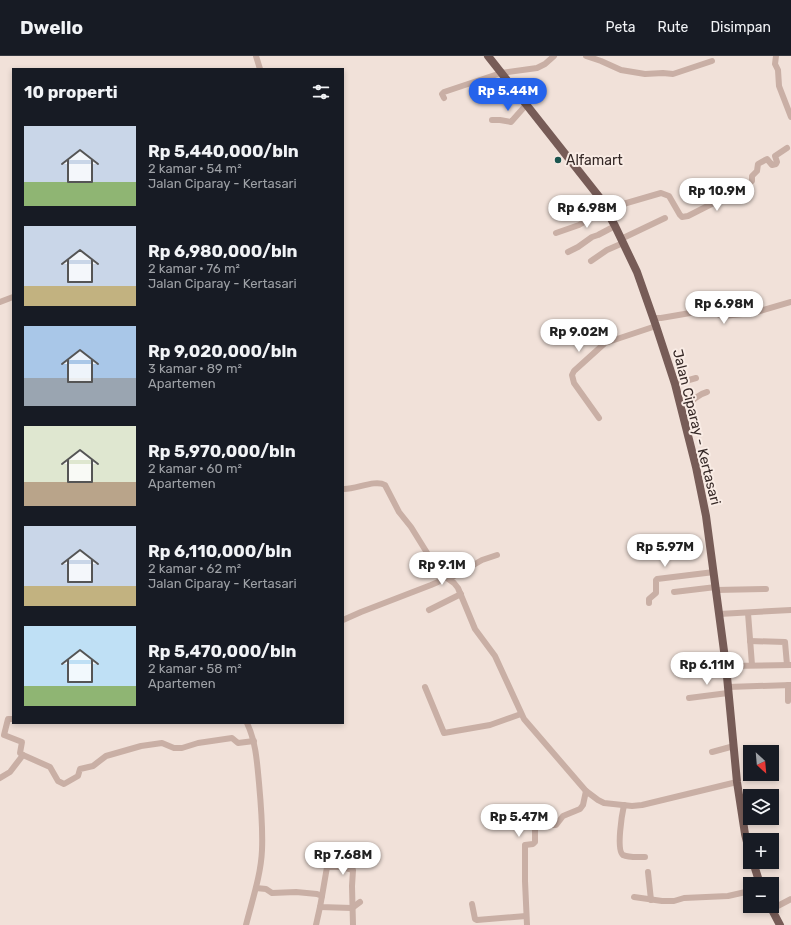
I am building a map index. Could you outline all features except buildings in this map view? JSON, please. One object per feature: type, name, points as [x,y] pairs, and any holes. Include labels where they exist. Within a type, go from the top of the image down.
[{"type":"main road","name":"Jalan Ciparay - Kertasari","points":[[488,56],[588,182],[606,209],[637,272],[655,322],[675,384],[703,500],[726,666],[745,833]]},
{"type":"main road","points":[[774,913],[780,925]]},
{"type":"street","points":[[256,56],[260,68]]},
{"type":"street","points":[[444,98],[442,94],[444,92],[501,73],[537,68],[545,64],[554,56]]},
{"type":"street","points":[[586,56],[621,70],[645,74],[673,74],[712,61]]},
{"type":"street","points":[[776,56],[775,63],[778,70],[779,86],[791,118]]},
{"type":"street","points":[[492,120],[511,122],[526,105]]},
{"type":"street","points":[[556,233],[579,225],[606,209],[652,195],[664,193],[669,196],[682,217],[688,216],[747,186],[752,181],[752,176],[757,171],[758,164],[767,159],[771,165],[773,165],[777,162],[775,157],[777,151],[787,148]]},
{"type":"street","points":[[591,260],[622,241],[665,218]]},
{"type":"street","points":[[568,252],[592,237],[615,226]]},
{"type":"street","points":[[0,302],[12,297]]},
{"type":"street","points":[[600,418],[574,384],[572,375],[574,371],[605,343],[655,322],[661,318],[696,312],[713,312],[722,316],[753,313],[791,302]]},
{"type":"street","points":[[675,384],[696,378]]},
{"type":"street","points":[[680,404],[689,403],[701,393],[706,392]]},
{"type":"street","points":[[344,489],[358,488],[378,483],[385,485],[399,512],[411,527],[429,556],[447,578],[454,584],[460,594],[468,616],[475,629],[495,656],[527,724],[586,791],[598,800],[604,803],[624,805],[647,804],[738,782]]},
{"type":"street","points":[[344,620],[431,585],[482,560],[497,555]]},
{"type":"street","points":[[649,603],[649,599],[656,593],[657,579],[714,572]]},
{"type":"street","points":[[674,592],[716,589],[766,589]]},
{"type":"street","points":[[429,610],[460,594]]},
{"type":"street","points":[[719,614],[791,610]]},
{"type":"street","points":[[748,613],[752,666]]},
{"type":"street","points":[[726,666],[789,665],[785,641],[750,641]]},
{"type":"street","points":[[688,698],[728,690],[789,685],[788,701]]},
{"type":"street","points":[[426,688],[444,733],[478,728],[507,720],[521,714]]},
{"type":"street","points":[[12,719],[7,720],[4,735],[22,742],[20,753],[50,767],[58,780],[64,784],[78,776],[80,769],[93,766],[106,756],[141,746],[162,743],[174,748],[182,748],[198,743],[232,738],[238,743],[254,741]]},
{"type":"street","points":[[246,925],[256,888],[262,851],[262,821],[254,741],[247,724]]},
{"type":"street","points":[[712,752],[734,746]]},
{"type":"street","points":[[0,778],[10,772],[23,755]]},
{"type":"street","points":[[527,925],[525,845],[533,844],[535,827],[537,825],[556,826],[563,816],[580,809],[583,805],[586,791]]},
{"type":"street","points":[[624,805],[620,823],[620,851],[623,855],[631,857],[645,857]]},
{"type":"street","points":[[316,925],[327,867],[352,868],[353,870],[353,925]]},
{"type":"street","points":[[648,872],[651,900]]},
{"type":"street","points":[[256,888],[266,888],[272,893],[296,892],[317,894],[322,896]]},
{"type":"street","points":[[634,897],[651,900],[674,901],[684,898],[728,896],[743,893]]},
{"type":"street","points":[[779,904],[791,899]]},
{"type":"street","points":[[320,907],[352,908],[360,902]]},
{"type":"street","points":[[472,904],[475,919],[477,920],[526,916]]},
{"type":"place","name":"Alfamart","points":[[558,160]]}]
